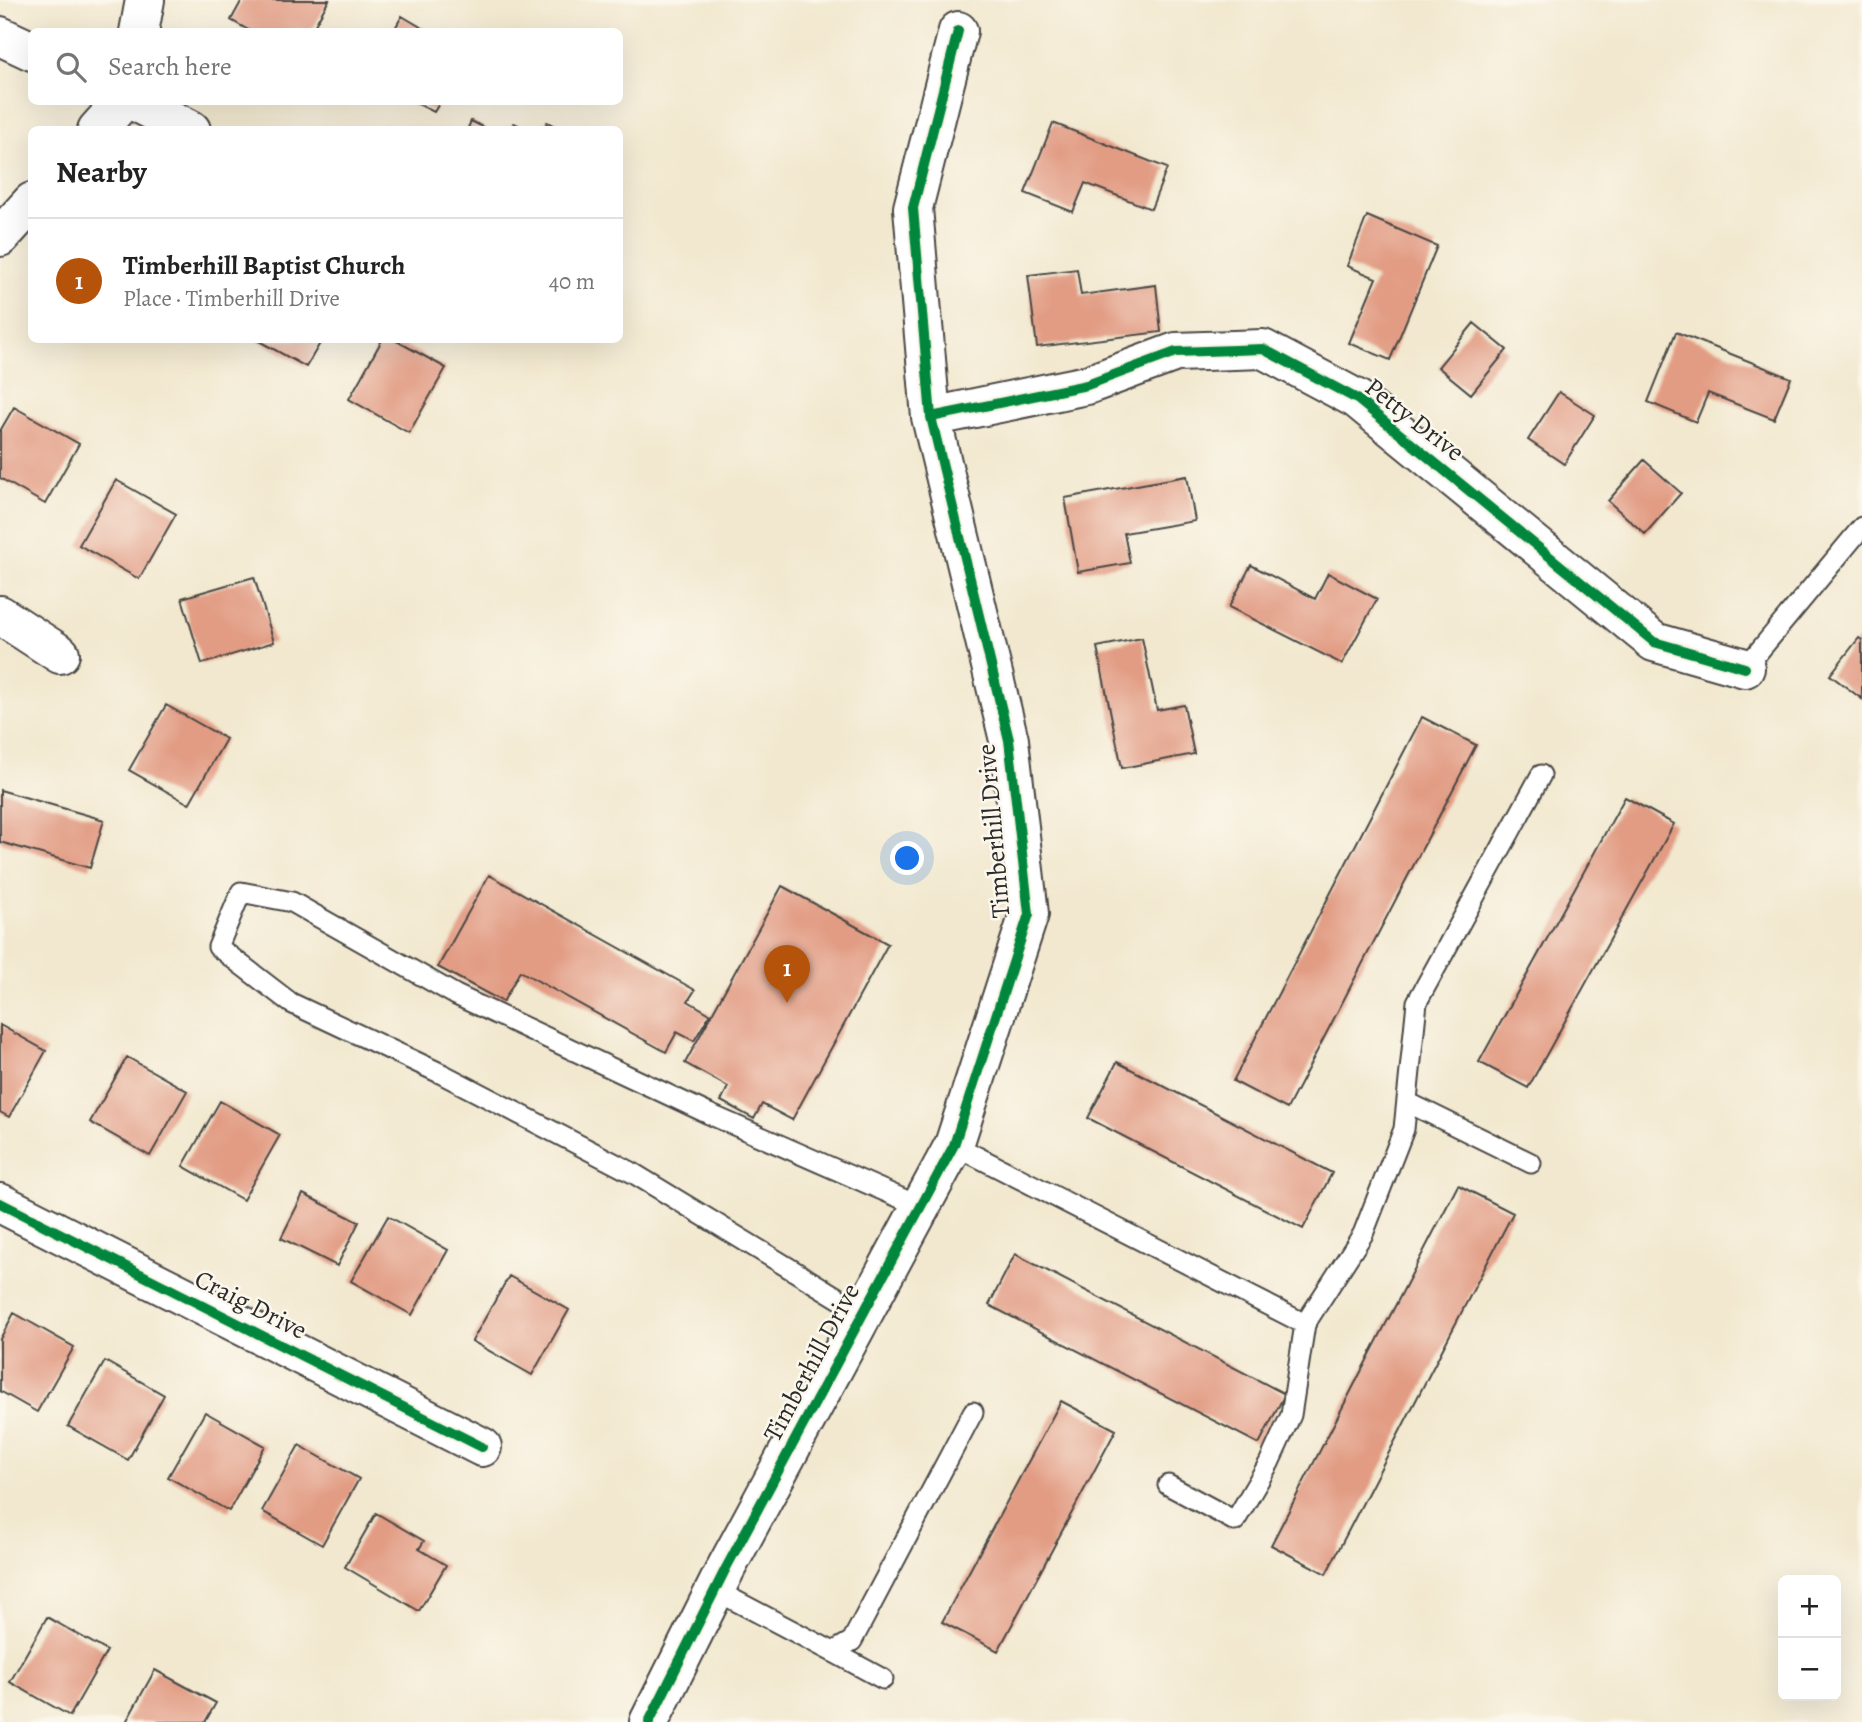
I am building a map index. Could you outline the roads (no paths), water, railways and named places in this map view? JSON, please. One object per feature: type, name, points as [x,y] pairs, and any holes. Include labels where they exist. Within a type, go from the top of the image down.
[{"type":"street","points":[[140,28],[145,0]]},
{"type":"street","name":"Timberhill Drive","points":[[649,1722],[715,1590],[954,1145],[1029,914],[1009,740],[931,417],[913,208],[958,31]]},
{"type":"street","points":[[0,36],[28,49]]},
{"type":"street","points":[[101,126],[119,105]]},
{"type":"street","points":[[142,105],[183,126]]},
{"type":"street","points":[[0,237],[28,206]]},
{"type":"street","name":"Petty Drive","points":[[931,417],[1087,385],[1176,352],[1263,349],[1357,399],[1654,642],[1745,668]]},
{"type":"street","points":[[0,615],[60,654]]},
{"type":"street","name":"Craig Drive","points":[[0,1203],[482,1447]]},
{"type":"lane","points":[[1745,668],[1862,527]]},
{"type":"lane","points":[[1168,1485],[1235,1521],[1269,1463],[1291,1415],[1305,1324],[1363,1234],[1404,1129],[1409,1103],[1417,1002],[1542,775]]},
{"type":"lane","points":[[863,1313],[633,1173],[442,1074],[290,1003],[218,947],[241,892],[292,902],[456,995],[709,1114],[920,1207]]},
{"type":"lane","points":[[1409,1103],[1531,1163]]},
{"type":"lane","points":[[954,1145],[1305,1324]]},
{"type":"lane","points":[[833,1652],[852,1641],[973,1412]]},
{"type":"lane","points":[[715,1590],[883,1679]]},
{"type":"place","name":"Timberhill Baptist Church","points":[[787,1003]]}]
